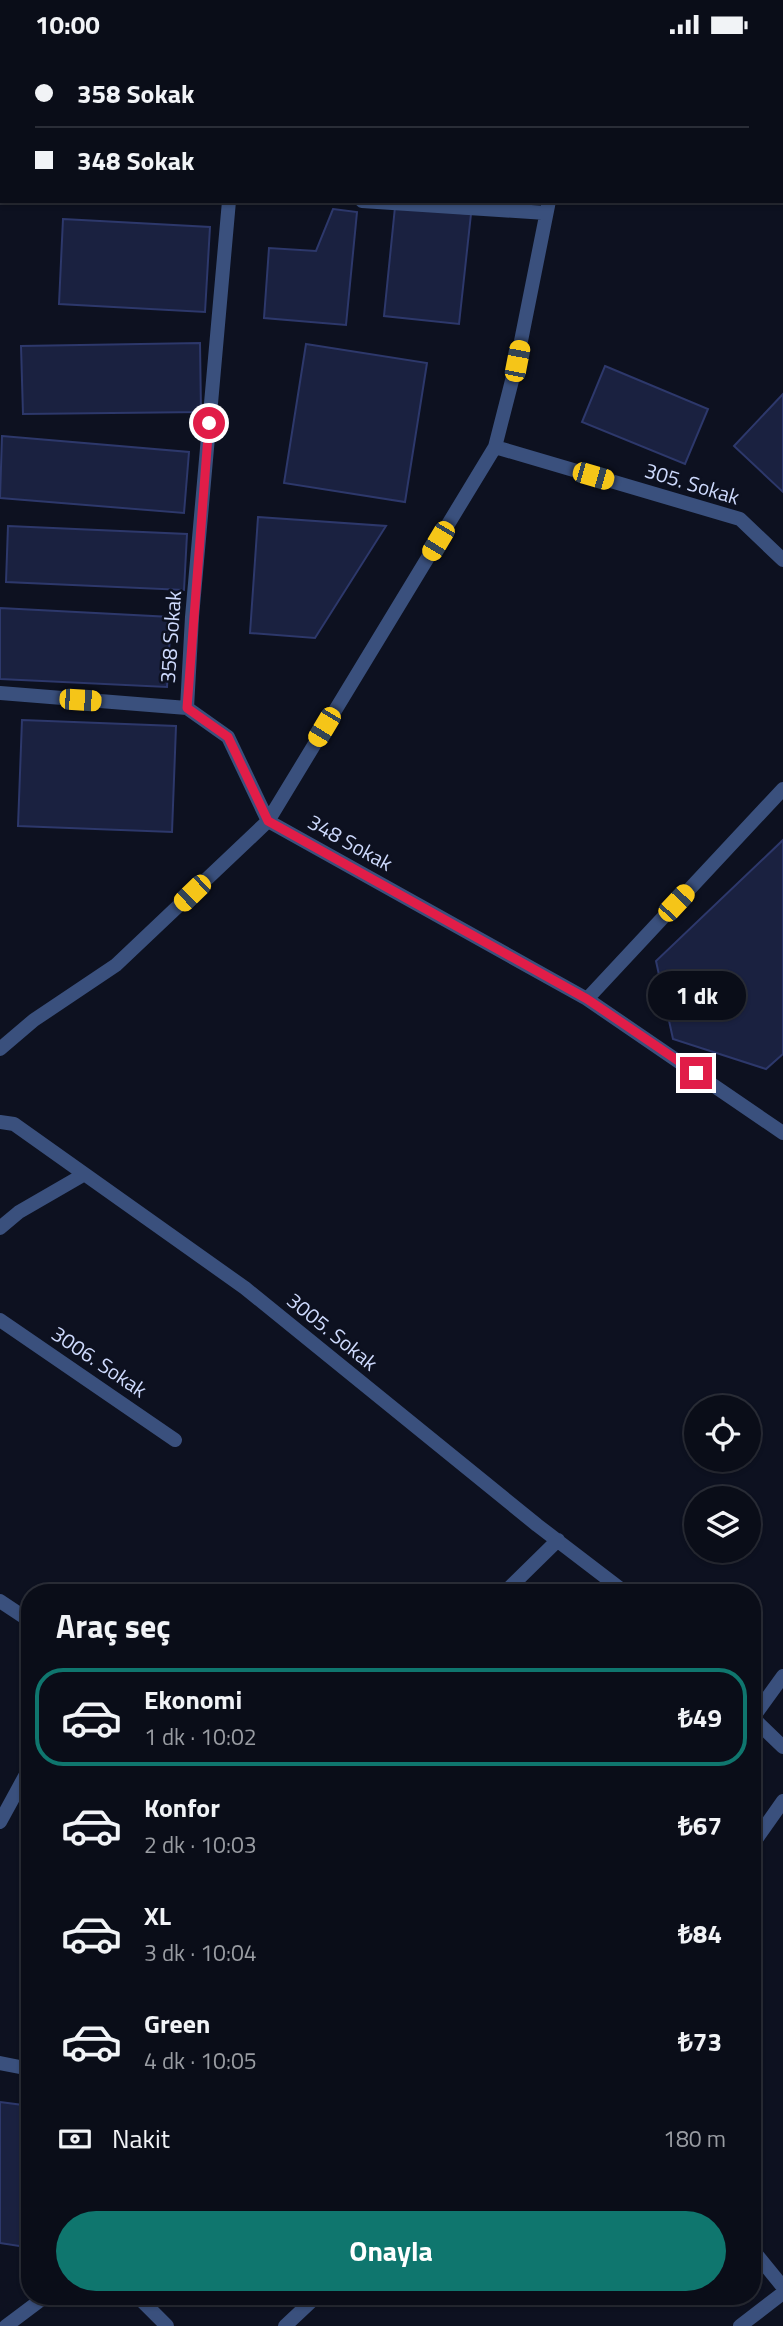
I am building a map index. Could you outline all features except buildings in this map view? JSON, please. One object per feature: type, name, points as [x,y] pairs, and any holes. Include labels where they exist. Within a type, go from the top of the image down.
[{"type":"street","name":"358 Sokak","points":[[229,203],[192,617],[187,708],[228,737],[268,821]]},
{"type":"street","points":[[0,1049],[34,1020],[116,965],[268,821],[495,447],[517,361],[548,207],[424,203]]},
{"type":"street","name":"305. Sokak","points":[[495,447],[740,519],[783,560]]},
{"type":"street","points":[[0,693],[187,708]]},
{"type":"street","points":[[587,999],[783,789]]},
{"type":"street","name":"348 Sokak","points":[[268,821],[587,999],[783,1133]]},
{"type":"street","name":"3005. Sokak","points":[[0,1122],[13,1124],[245,1289],[614,1584]]},
{"type":"street","points":[[0,1228],[19,1212],[83,1175]]},
{"type":"street","name":"3006. Sokak","points":[[0,1320],[175,1440]]},
{"type":"street","points":[[513,1584],[558,1540]]},
{"type":"street","points":[[0,1601],[21,1615]]},
{"type":"street","points":[[761,1707],[783,1676]]},
{"type":"street","points":[[761,1726],[783,1747]]},
{"type":"street","points":[[0,1822],[21,1784]]},
{"type":"street","points":[[761,1832],[783,1801]]},
{"type":"street","points":[[0,2063],[21,2067]]},
{"type":"street","points":[[761,2260],[783,2287]]},
{"type":"street","points":[[740,2326],[783,2293]]},
{"type":"street","points":[[6,2326],[34,2305]]},
{"type":"street","points":[[146,2305],[167,2326]]},
{"type":"street","points":[[285,2326],[307,2305]]},
{"type":"route","points":[[209,423],[187,708],[228,737],[268,821],[587,999],[696,1073]]}]
